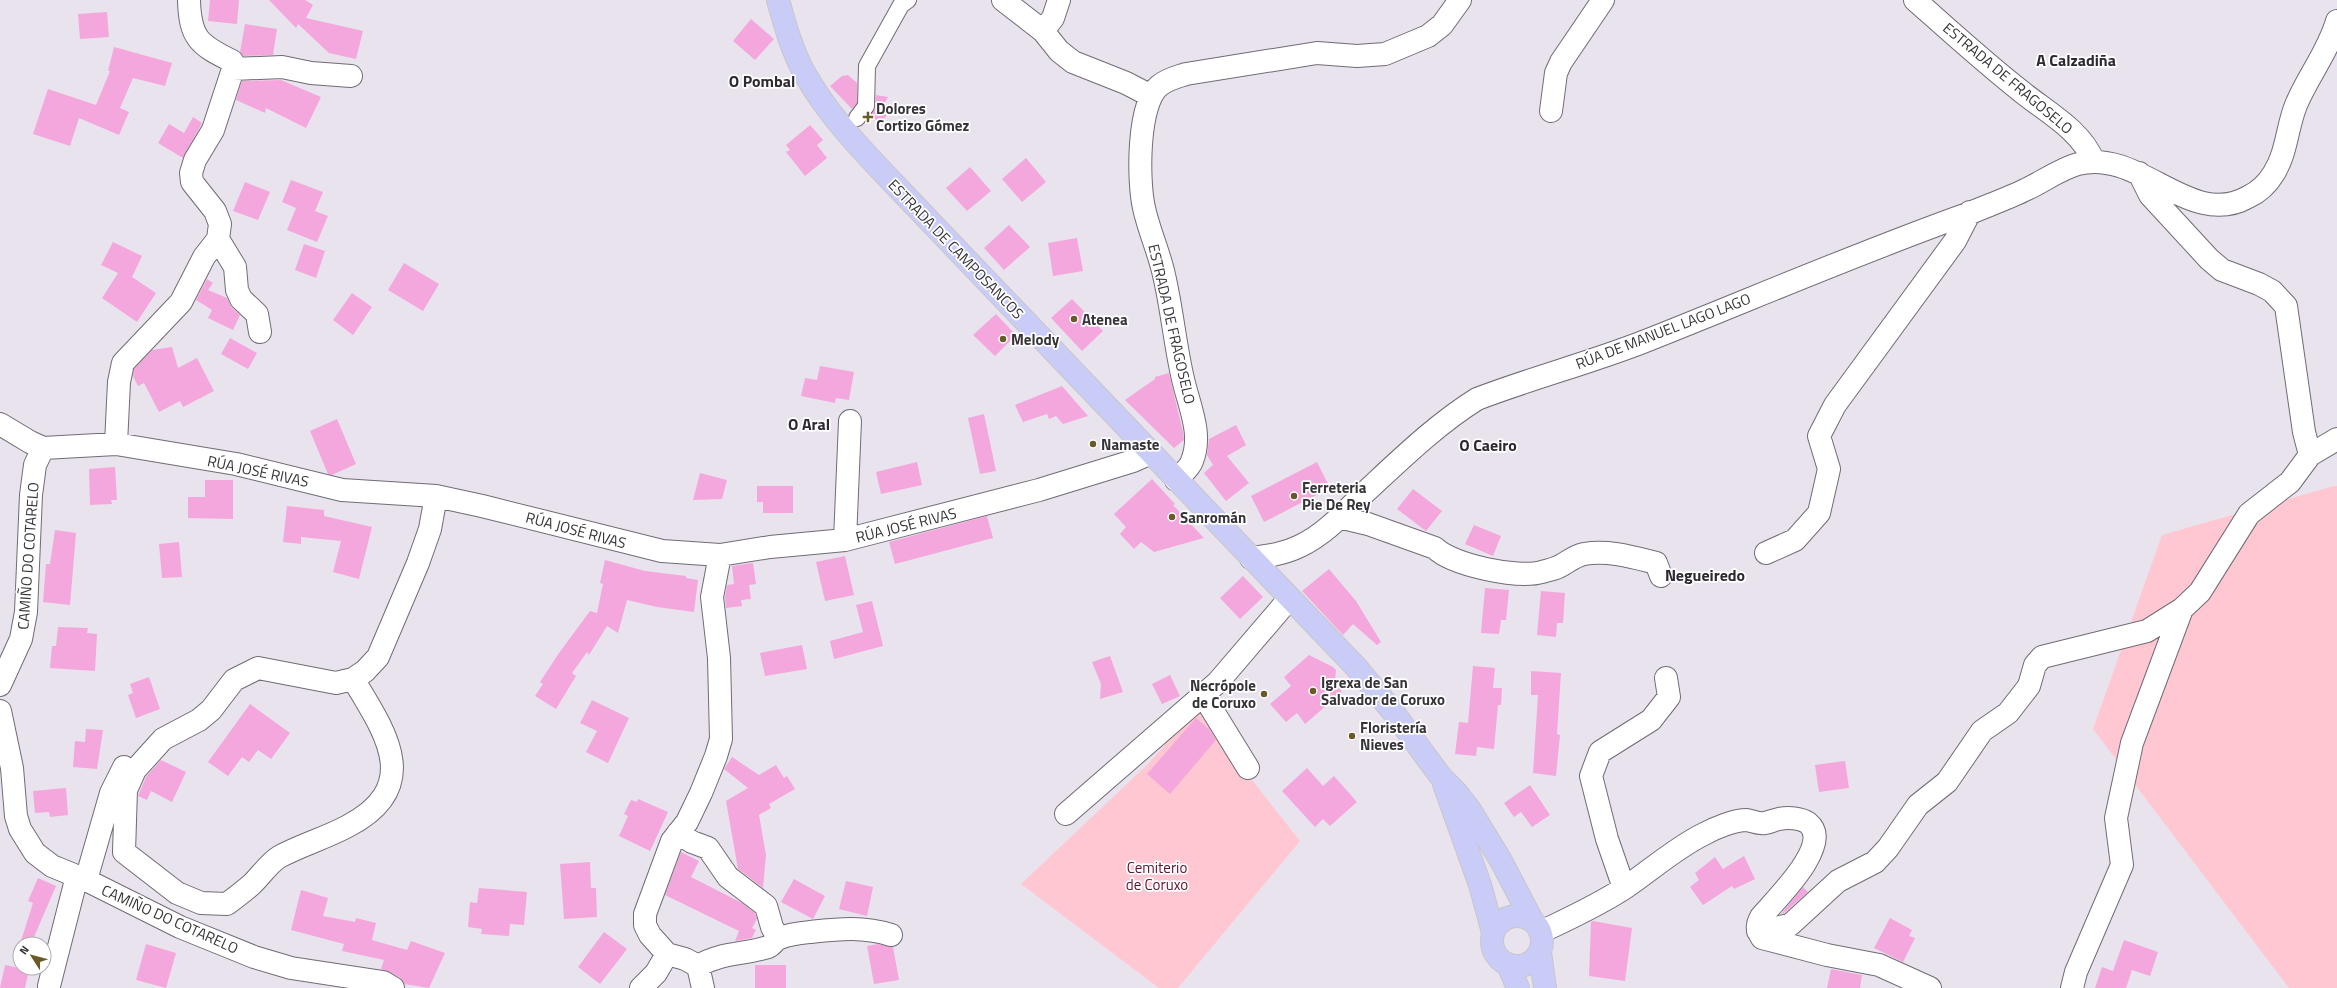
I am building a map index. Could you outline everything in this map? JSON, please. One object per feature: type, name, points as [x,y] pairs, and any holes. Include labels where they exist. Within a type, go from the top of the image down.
[{"type":"main road","name":"ESTRADA DE CAMPOSANCOS","points":[[778,0],[786,28],[804,73],[833,116],[892,182],[1251,558],[1288,599],[1356,667],[1394,713],[1441,777],[1457,792],[1470,810],[1500,859],[1538,935],[1545,988]]},
{"type":"main road","name":"ESTRADA DE CAMPOSANCOS","points":[[1441,777],[1480,885],[1493,932],[1491,940],[1495,955],[1508,965],[1518,988]]},
{"type":"main road","points":[[1493,932],[1501,921],[1513,915],[1526,917],[1538,935],[1530,962],[1515,966],[1508,965]]},
{"type":"street","points":[[116,444],[119,382],[123,363],[181,302],[204,257],[218,239],[220,224],[215,211],[192,182],[191,173],[195,160],[213,130],[234,69],[232,61],[215,53],[193,33],[189,20],[189,0]]},
{"type":"street","points":[[858,118],[866,106],[866,66],[901,5],[908,0]]},
{"type":"street","points":[[1003,0],[1043,31],[1059,51],[1072,62],[1126,83],[1151,96]]},
{"type":"street","points":[[1043,31],[1053,18],[1059,0]]},
{"type":"street","name":"ESTRADA DE FRAGOSELO","points":[[1176,480],[1192,462],[1195,443],[1195,424],[1183,379],[1164,274],[1141,192],[1142,144],[1145,113],[1151,96],[1158,86],[1172,78],[1186,74],[1317,53],[1357,56],[1385,54],[1428,36],[1442,25],[1460,0]]},
{"type":"street","points":[[1551,111],[1556,74],[1561,62],[1603,0]]},
{"type":"street","name":"ESTRADA DE FRAGOSELO","points":[[1915,0],[2022,92],[2071,130],[2089,151],[2102,162]]},
{"type":"street","points":[[2102,162],[2139,173],[2177,193],[2212,205],[2238,203],[2264,187],[2274,173],[2284,153],[2292,116],[2298,100],[2324,55],[2337,21]]},
{"type":"street","points":[[234,69],[282,67],[311,73],[351,76]]},
{"type":"street","name":"RÚA DE MANUEL LAGO LAGO","points":[[1251,558],[1278,555],[1301,546],[1339,517],[1428,434],[1453,414],[1477,399],[1641,343],[1908,235],[2005,200],[2066,168],[2102,162]]},
{"type":"street","points":[[2139,173],[2150,195],[2209,260],[2222,270],[2259,284],[2272,291],[2286,306],[2304,432],[2310,455]]},
{"type":"street","points":[[1766,553],[1795,540],[1819,513],[1829,470],[1819,436],[1835,405],[1955,241],[1970,212]]},
{"type":"street","points":[[218,239],[235,267],[237,290],[241,299],[257,314],[260,332]]},
{"type":"street","points":[[845,540],[850,421]]},
{"type":"street","name":"RÚA JOSÉ RIVAS","points":[[0,424],[43,448],[116,444],[251,467],[342,490],[436,496],[662,551],[720,555],[770,547],[845,540],[1040,490],[1126,463],[1151,453]]},
{"type":"street","points":[[1758,931],[1790,925],[1838,881],[1875,862],[1888,848],[1918,805],[1947,782],[1982,731],[2008,713],[2029,686],[2035,665],[2042,657],[2147,631],[2182,609],[2200,592],[2249,514],[2290,482],[2310,455],[2337,439]]},
{"type":"street","name":"CAMIÑO DO COTARELO","points":[[0,685],[21,639],[26,612],[31,496],[35,465],[43,448]]},
{"type":"street","name":"CAMIÑO DO COTARELO","points":[[353,679],[378,720],[390,747],[393,780],[377,806],[349,826],[307,843],[277,858],[251,885],[227,904],[201,904],[177,893],[124,852],[126,790],[136,770],[163,739],[199,720],[211,710],[234,680],[258,668],[336,683],[353,679],[365,671],[378,657],[418,563],[430,529],[436,496]]},
{"type":"street","points":[[1339,517],[1368,524],[1435,548],[1442,555],[1475,567],[1526,573],[1540,573],[1561,566],[1583,554],[1615,553],[1656,563],[1660,576]]},
{"type":"street","points":[[703,988],[698,966],[686,959],[667,954],[650,935],[645,925],[645,914],[672,841],[687,822],[701,793],[716,756],[721,739],[719,658],[712,596],[720,555]]},
{"type":"street","points":[[1066,814],[1218,682],[1288,599]]},
{"type":"street","points":[[2072,988],[2087,945],[2122,865],[2116,818],[2132,743],[2182,609]]},
{"type":"street","points":[[1624,888],[1607,839],[1591,776],[1600,752],[1651,720],[1669,696],[1666,678]]},
{"type":"street","points":[[1203,695],[1248,768]]},
{"type":"street","name":"CAMIÑO DO COTARELO","points":[[0,711],[12,768],[16,816],[20,830],[34,852],[52,866],[82,878],[180,927],[254,957],[291,968],[383,982],[393,988]]},
{"type":"street","name":"CAMIÑO DO COTARELO","points":[[82,878],[111,793],[122,770],[135,751]]},
{"type":"street","points":[[1538,935],[1575,918],[1624,888],[1703,834],[1736,822],[1748,820],[1763,823],[1780,818],[1795,818],[1806,822],[1813,827],[1816,834],[1815,847],[1809,859],[1761,917],[1757,924],[1758,931],[1762,938],[1770,942],[1879,965],[1930,988]]},
{"type":"street","points":[[678,833],[708,848],[728,877],[766,906],[772,927],[778,938]]},
{"type":"street","points":[[49,986],[82,878]]},
{"type":"street","points":[[698,966],[710,959],[733,952],[770,946],[778,938],[848,927],[875,929],[891,935]]},
{"type":"street","points":[[642,988],[656,973],[667,954]]},
{"type":"green space","points":[[2337,486],[2337,988],[2289,988],[2093,729],[2162,535]]},
{"type":"green space","name":"Cemiterio de Coruxo","points":[[1196,709],[1300,841],[1178,988],[1159,988],[1021,884],[1148,764]]},
{"type":"building","points":[[210,0],[239,0],[237,24],[208,21]]},
{"type":"building","points":[[269,0],[305,0],[313,5],[306,18],[363,31],[356,59],[329,53],[298,24],[296,28]]},
{"type":"building","points":[[107,12],[109,37],[80,39],[78,14]]},
{"type":"building","points":[[751,19],[774,39],[755,60],[733,41]]},
{"type":"building","points":[[245,24],[277,29],[273,55],[243,56],[240,52]]},
{"type":"building","points":[[114,47],[172,63],[165,86],[133,78],[120,108],[129,112],[119,135],[79,118],[70,146],[33,134],[48,89],[96,105],[110,71],[108,71]]},
{"type":"building","points":[[848,75],[857,83],[857,103],[852,109],[830,86],[842,76]]},
{"type":"building","points":[[281,80],[321,97],[306,128],[266,108],[265,113],[236,100],[242,81]]},
{"type":"building","points":[[876,95],[888,97],[884,104],[891,107],[881,125],[871,115],[875,107]]},
{"type":"building","points":[[193,117],[202,123],[183,158],[158,143],[169,124],[184,133]]},
{"type":"building","points":[[810,125],[823,140],[817,145],[827,158],[805,176],[786,152],[790,150],[786,145]]},
{"type":"building","points":[[1026,158],[1046,182],[1022,202],[1002,179]]},
{"type":"building","points":[[970,167],[991,191],[967,211],[946,188]]},
{"type":"building","points":[[291,180],[323,192],[315,211],[328,216],[317,242],[287,230],[296,208],[282,202]]},
{"type":"building","points":[[245,182],[270,192],[258,220],[233,211]]},
{"type":"building","points":[[1009,225],[1030,247],[1004,270],[984,248]]},
{"type":"building","points":[[1077,238],[1083,271],[1053,276],[1048,243]]},
{"type":"building","points":[[113,242],[142,256],[132,277],[156,293],[137,322],[102,298],[118,273],[101,265]]},
{"type":"building","points":[[304,244],[325,251],[316,278],[295,270]]},
{"type":"building","points":[[404,263],[439,284],[423,311],[388,290]]},
{"type":"building","points":[[207,279],[213,283],[208,290],[227,298],[232,308],[240,315],[233,330],[208,318],[212,310],[196,300]]},
{"type":"building","points":[[352,293],[372,307],[353,335],[333,320]]},
{"type":"building","points":[[1072,299],[1103,331],[1082,351],[1051,318]]},
{"type":"building","points":[[996,314],[1016,335],[995,356],[973,335]]},
{"type":"building","points":[[230,338],[257,353],[248,369],[221,354]]},
{"type":"building","points":[[172,347],[178,368],[197,358],[214,391],[183,407],[180,401],[159,412],[144,383],[138,386],[133,376],[134,369],[152,350]]},
{"type":"building","points":[[820,366],[854,372],[849,400],[836,398],[835,403],[801,396],[805,378],[817,380]]},
{"type":"building","points":[[1169,373],[1184,440],[1174,448],[1125,400],[1155,379],[1155,377]]},
{"type":"building","points":[[1062,386],[1088,416],[1063,424],[1056,416],[1049,419],[1047,414],[1023,422],[1015,405]]},
{"type":"building","points":[[984,414],[996,471],[980,474],[968,418]]},
{"type":"building","points":[[337,419],[356,464],[332,475],[328,474],[310,431]]},
{"type":"building","points":[[1236,425],[1246,445],[1227,456],[1249,483],[1226,501],[1204,473],[1213,465],[1207,455],[1209,439]]},
{"type":"building","points":[[917,462],[922,485],[881,494],[876,472]]},
{"type":"building","points":[[1317,462],[1330,488],[1264,522],[1251,496]]},
{"type":"building","points":[[115,467],[117,500],[111,500],[112,504],[90,505],[89,469]]},
{"type":"building","points":[[700,473],[727,480],[722,499],[693,500]]},
{"type":"building","points":[[1152,479],[1175,504],[1173,505],[1204,538],[1154,552],[1141,542],[1134,549],[1120,534],[1126,527],[1114,514]]},
{"type":"building","points":[[205,480],[233,480],[233,519],[188,518],[188,497],[205,497]]},
{"type":"building","points":[[757,486],[793,486],[793,513],[763,513],[763,502],[757,502]]},
{"type":"building","points":[[1413,489],[1442,511],[1426,531],[1397,509]]},
{"type":"building","points":[[287,506],[324,510],[324,516],[372,527],[359,579],[333,572],[341,541],[301,537],[301,544],[283,542]]},
{"type":"building","points":[[987,516],[993,538],[895,564],[889,542]]},
{"type":"building","points":[[1474,525],[1501,536],[1493,556],[1465,544]]},
{"type":"building","points":[[55,530],[76,533],[70,605],[43,602],[46,564],[50,564]]},
{"type":"building","points":[[179,542],[182,577],[162,578],[159,544]]},
{"type":"building","points":[[845,556],[854,595],[825,601],[816,562]]},
{"type":"building","points":[[605,560],[645,571],[686,576],[686,578],[698,580],[694,612],[657,607],[627,600],[618,633],[607,626],[589,655],[587,652],[572,673],[576,676],[556,709],[535,696],[543,684],[540,682],[590,611],[597,613],[603,584],[600,583]]},
{"type":"building","points":[[753,563],[756,584],[749,585],[751,599],[741,600],[742,606],[726,608],[725,597],[727,585],[734,584],[732,566]]},
{"type":"building","points":[[1329,569],[1356,601],[1381,642],[1377,645],[1353,624],[1343,635],[1302,591]]},
{"type":"building","points":[[1243,576],[1263,597],[1240,619],[1220,598]]},
{"type":"building","points":[[1485,588],[1509,590],[1506,620],[1501,620],[1499,634],[1481,633]]},
{"type":"building","points":[[1541,591],[1565,593],[1563,623],[1557,623],[1556,637],[1537,635]]},
{"type":"building","points":[[872,601],[883,646],[834,659],[830,641],[863,632],[856,605]]},
{"type":"building","points":[[58,627],[88,628],[87,633],[97,634],[95,671],[50,668],[52,646],[56,646]]},
{"type":"building","points":[[802,645],[807,669],[765,676],[760,653]]},
{"type":"building","name":"Igrexa de San Salvador de Coruxo","points":[[1309,655],[1336,670],[1335,680],[1342,692],[1305,724],[1297,713],[1286,722],[1270,704],[1291,686],[1284,677]]},
{"type":"building","points":[[1110,656],[1123,692],[1100,699],[1101,684],[1092,662]]},
{"type":"building","points":[[1473,666],[1495,668],[1493,688],[1502,688],[1501,705],[1498,705],[1494,749],[1477,747],[1476,756],[1455,754],[1459,722],[1468,723]]},
{"type":"building","points":[[1531,671],[1561,673],[1557,734],[1560,735],[1556,776],[1533,773],[1538,695],[1531,695]]},
{"type":"building","points":[[1170,675],[1180,696],[1162,704],[1152,684]]},
{"type":"building","points":[[149,677],[160,709],[136,718],[128,695],[133,693],[130,684]]},
{"type":"building","points":[[592,700],[629,718],[608,763],[586,752],[597,731],[580,723]]},
{"type":"building","points":[[250,704],[290,733],[271,759],[258,750],[249,762],[242,757],[228,776],[208,762]]},
{"type":"building","points":[[1196,718],[1209,729],[1216,740],[1170,794],[1147,774]]},
{"type":"building","points":[[86,729],[103,730],[97,769],[73,767],[75,741],[85,742]]},
{"type":"building","points":[[732,757],[759,775],[776,765],[784,778],[787,776],[795,789],[769,804],[771,808],[759,815],[766,855],[763,888],[738,869],[726,801],[748,788],[724,769]]},
{"type":"building","points":[[161,760],[186,772],[172,802],[151,791],[147,800],[138,796],[146,777]]},
{"type":"building","points":[[1845,761],[1849,788],[1819,792],[1815,765]]},
{"type":"building","points":[[1307,768],[1323,786],[1334,776],[1357,802],[1330,826],[1323,819],[1315,827],[1282,791]]},
{"type":"building","points":[[1530,785],[1550,815],[1532,827],[1521,812],[1514,817],[1504,803]]},
{"type":"building","points":[[66,788],[68,815],[50,817],[49,812],[35,813],[33,791]]},
{"type":"building","points":[[638,799],[668,812],[650,851],[619,836],[628,816],[624,814],[631,800],[637,802]]},
{"type":"building","points":[[681,852],[699,861],[691,877],[742,903],[755,913],[757,919],[752,928],[756,930],[752,938],[735,941],[739,931],[665,895]]},
{"type":"building","points":[[1744,856],[1755,879],[1734,889],[1732,886],[1703,905],[1690,887],[1699,880],[1695,873],[1715,857],[1723,869]]},
{"type":"building","points":[[590,862],[591,888],[596,888],[597,917],[564,919],[560,864]]},
{"type":"building","points":[[38,878],[56,886],[34,936],[23,936],[33,903],[28,901]]},
{"type":"building","points":[[794,879],[825,896],[813,919],[781,902]]},
{"type":"building","points":[[846,881],[873,887],[867,916],[839,909]]},
{"type":"building","points":[[1803,887],[1808,892],[1783,914],[1782,913]]},
{"type":"building","points":[[479,888],[527,892],[524,925],[510,924],[509,936],[481,934],[482,929],[468,927],[470,902],[477,903]]},
{"type":"building","points":[[301,890],[328,898],[323,916],[355,922],[356,918],[376,923],[372,940],[407,950],[411,941],[445,953],[429,988],[404,984],[399,977],[381,969],[384,960],[342,951],[344,944],[291,930]]},
{"type":"building","points":[[1890,918],[1912,930],[1909,936],[1915,938],[1903,962],[1874,948]]},
{"type":"building","points":[[1593,921],[1632,928],[1625,981],[1589,976],[1591,922]]},
{"type":"building","points":[[604,932],[627,949],[600,984],[578,967]]},
{"type":"building","points":[[2124,940],[2158,952],[2150,976],[2132,970],[2126,988],[2095,988],[2102,967],[2113,971]]},
{"type":"building","points":[[146,944],[176,953],[166,988],[136,980]]},
{"type":"building","points":[[878,944],[893,947],[899,980],[874,984],[867,946]]},
{"type":"building","points":[[5,965],[12,966],[12,976],[28,976],[25,988],[0,988]]},
{"type":"building","points":[[755,965],[786,965],[786,988],[755,988]]},
{"type":"building","points":[[1831,969],[1862,975],[1860,988],[1827,988]]},
{"type":"place","name":"Dolores Cortizo Gómez","points":[[868,117]]},
{"type":"place","name":"Atenea","points":[[1074,319]]},
{"type":"place","name":"Melody","points":[[1003,339]]},
{"type":"place","name":"Namaste","points":[[1093,444]]},
{"type":"place","name":"Ferreteria Pie De Rey","points":[[1294,496]]},
{"type":"place","name":"Sanromán","points":[[1172,517]]},
{"type":"place","name":"Igrexa de San Salvador de Coruxo","points":[[1313,691]]},
{"type":"place","name":"Necrópole de Coruxo","points":[[1264,694]]},
{"type":"place","name":"Floristería Nieves","points":[[1352,736]]},
{"type":"district","name":"A Calzadiña","points":[[2076,60]]},
{"type":"district","name":"O Pombal","points":[[762,81]]},
{"type":"district","name":"O Aral","points":[[809,424]]},
{"type":"district","name":"O Caeiro","points":[[1488,445]]},
{"type":"district","name":"Negueiredo","points":[[1705,575]]}]
